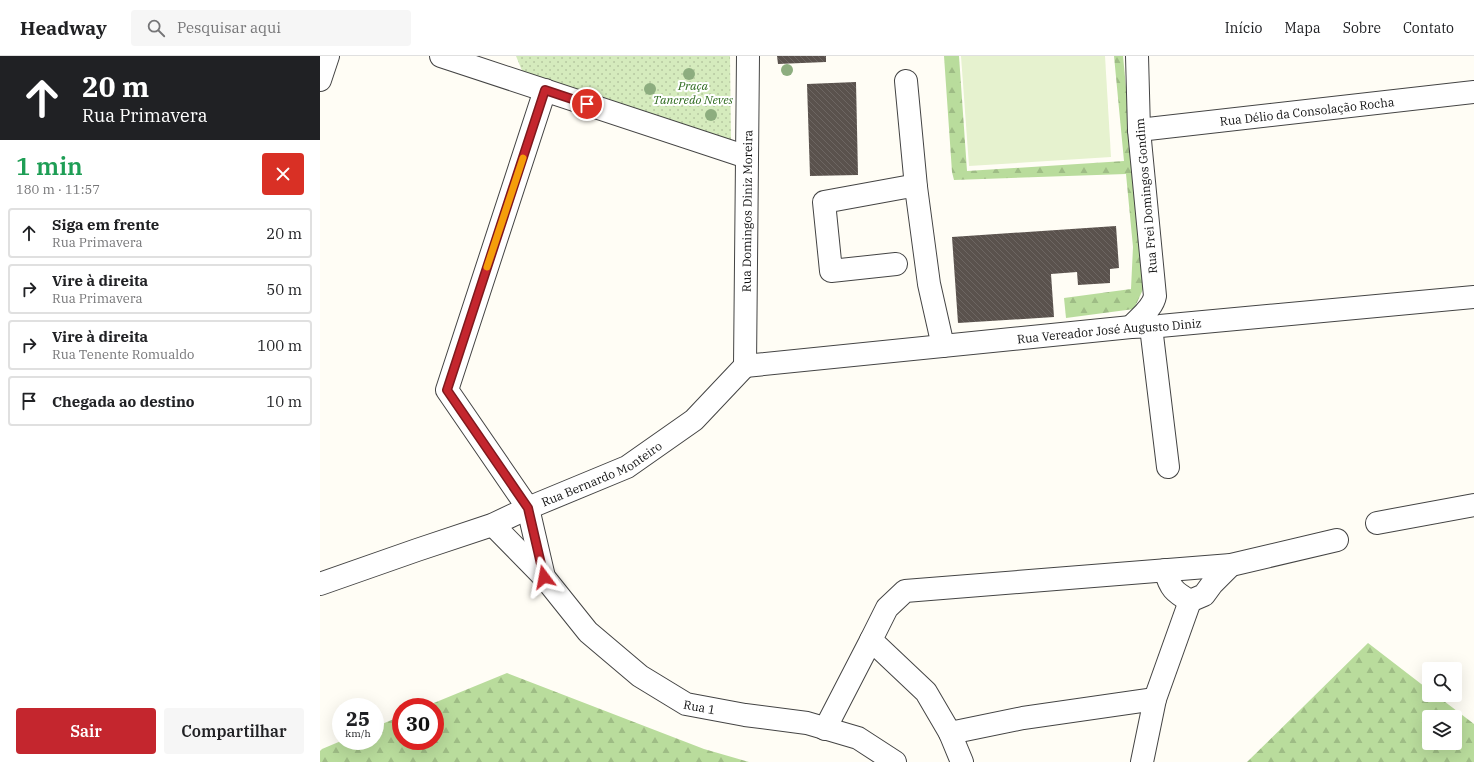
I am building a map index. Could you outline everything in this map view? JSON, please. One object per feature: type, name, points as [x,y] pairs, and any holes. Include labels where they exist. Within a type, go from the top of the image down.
[{"type":"street","points":[[320,80],[328,56]]},
{"type":"street","points":[[441,56],[747,157]]},
{"type":"street","name":"Rua Domingos Diniz Moreira","points":[[745,366],[748,56]]},
{"type":"street","name":"Rua Frei Domingos Gondim","points":[[1137,56],[1139,130],[1155,296],[1141,327]]},
{"type":"street","points":[[906,81],[916,187],[929,284],[942,346]]},
{"type":"street","points":[[528,508],[447,390],[545,90]]},
{"type":"street","name":"Rua Délio da Consolação Rocha","points":[[1139,130],[1474,92]]},
{"type":"street","points":[[896,264],[831,271],[824,202],[906,187],[916,187]]},
{"type":"street","name":"Rua Vereador José Augusto Diniz","points":[[745,366],[1141,327],[1474,297]]},
{"type":"street","points":[[1141,327],[1168,467]]},
{"type":"street","name":"Rua Bernardo Monteiro","points":[[320,584],[493,525],[528,508],[627,466],[694,420],[745,366]]},
{"type":"street","points":[[1377,524],[1474,505]]},
{"type":"street","name":"Rua 1","points":[[528,508],[544,577]]},
{"type":"street","name":"Rua 1","points":[[493,525],[544,577],[588,632],[640,676],[686,704],[745,715],[807,723],[858,738],[895,762]]},
{"type":"street","points":[[825,729],[887,608],[905,591],[1231,565],[1337,540]]},
{"type":"street","points":[[1142,762],[1155,699],[1190,601],[1204,595],[1212,584],[1231,565]]},
{"type":"street","points":[[1165,570],[1169,584],[1179,595],[1190,601]]},
{"type":"street","points":[[871,640],[926,692],[950,733],[962,762]]},
{"type":"street","points":[[950,733],[1023,718],[1155,699]]},
{"type":"green space","name":"Praça Tancredo Neves","points":[[516,56],[730,56],[731,141],[523,73]]},
{"type":"green space","points":[[944,56],[959,56],[967,171],[1124,161],[1114,56],[1123,56],[1145,285],[1134,309],[1066,318],[1064,298],[1131,289],[1133,247],[1126,174],[954,180],[952,172]]},
{"type":"green space","points":[[961,56],[1105,56],[1111,157],[969,166]]},
{"type":"green space","points":[[1368,643],[1422,685],[1422,702],[1445,702],[1456,710],[1422,710],[1422,750],[1462,750],[1462,715],[1474,724],[1474,762],[1247,762]]},
{"type":"green space","points":[[507,673],[704,749],[749,762],[320,762],[320,751],[332,745],[332,750],[384,750],[384,723],[392,720],[392,750],[444,750],[444,699]]},
{"type":"building","points":[[777,56],[826,56],[826,62],[778,64]]},
{"type":"building","points":[[856,82],[858,175],[810,176],[807,84]]},
{"type":"building","points":[[1116,226],[1119,268],[1110,269],[1110,283],[1078,285],[1077,272],[1051,274],[1054,317],[958,323],[952,237]]},
{"type":"slow traffic","points":[[487,267],[523,158]]},
{"type":"route","points":[[544,577],[528,508],[447,390],[545,90],[587,104]]}]
